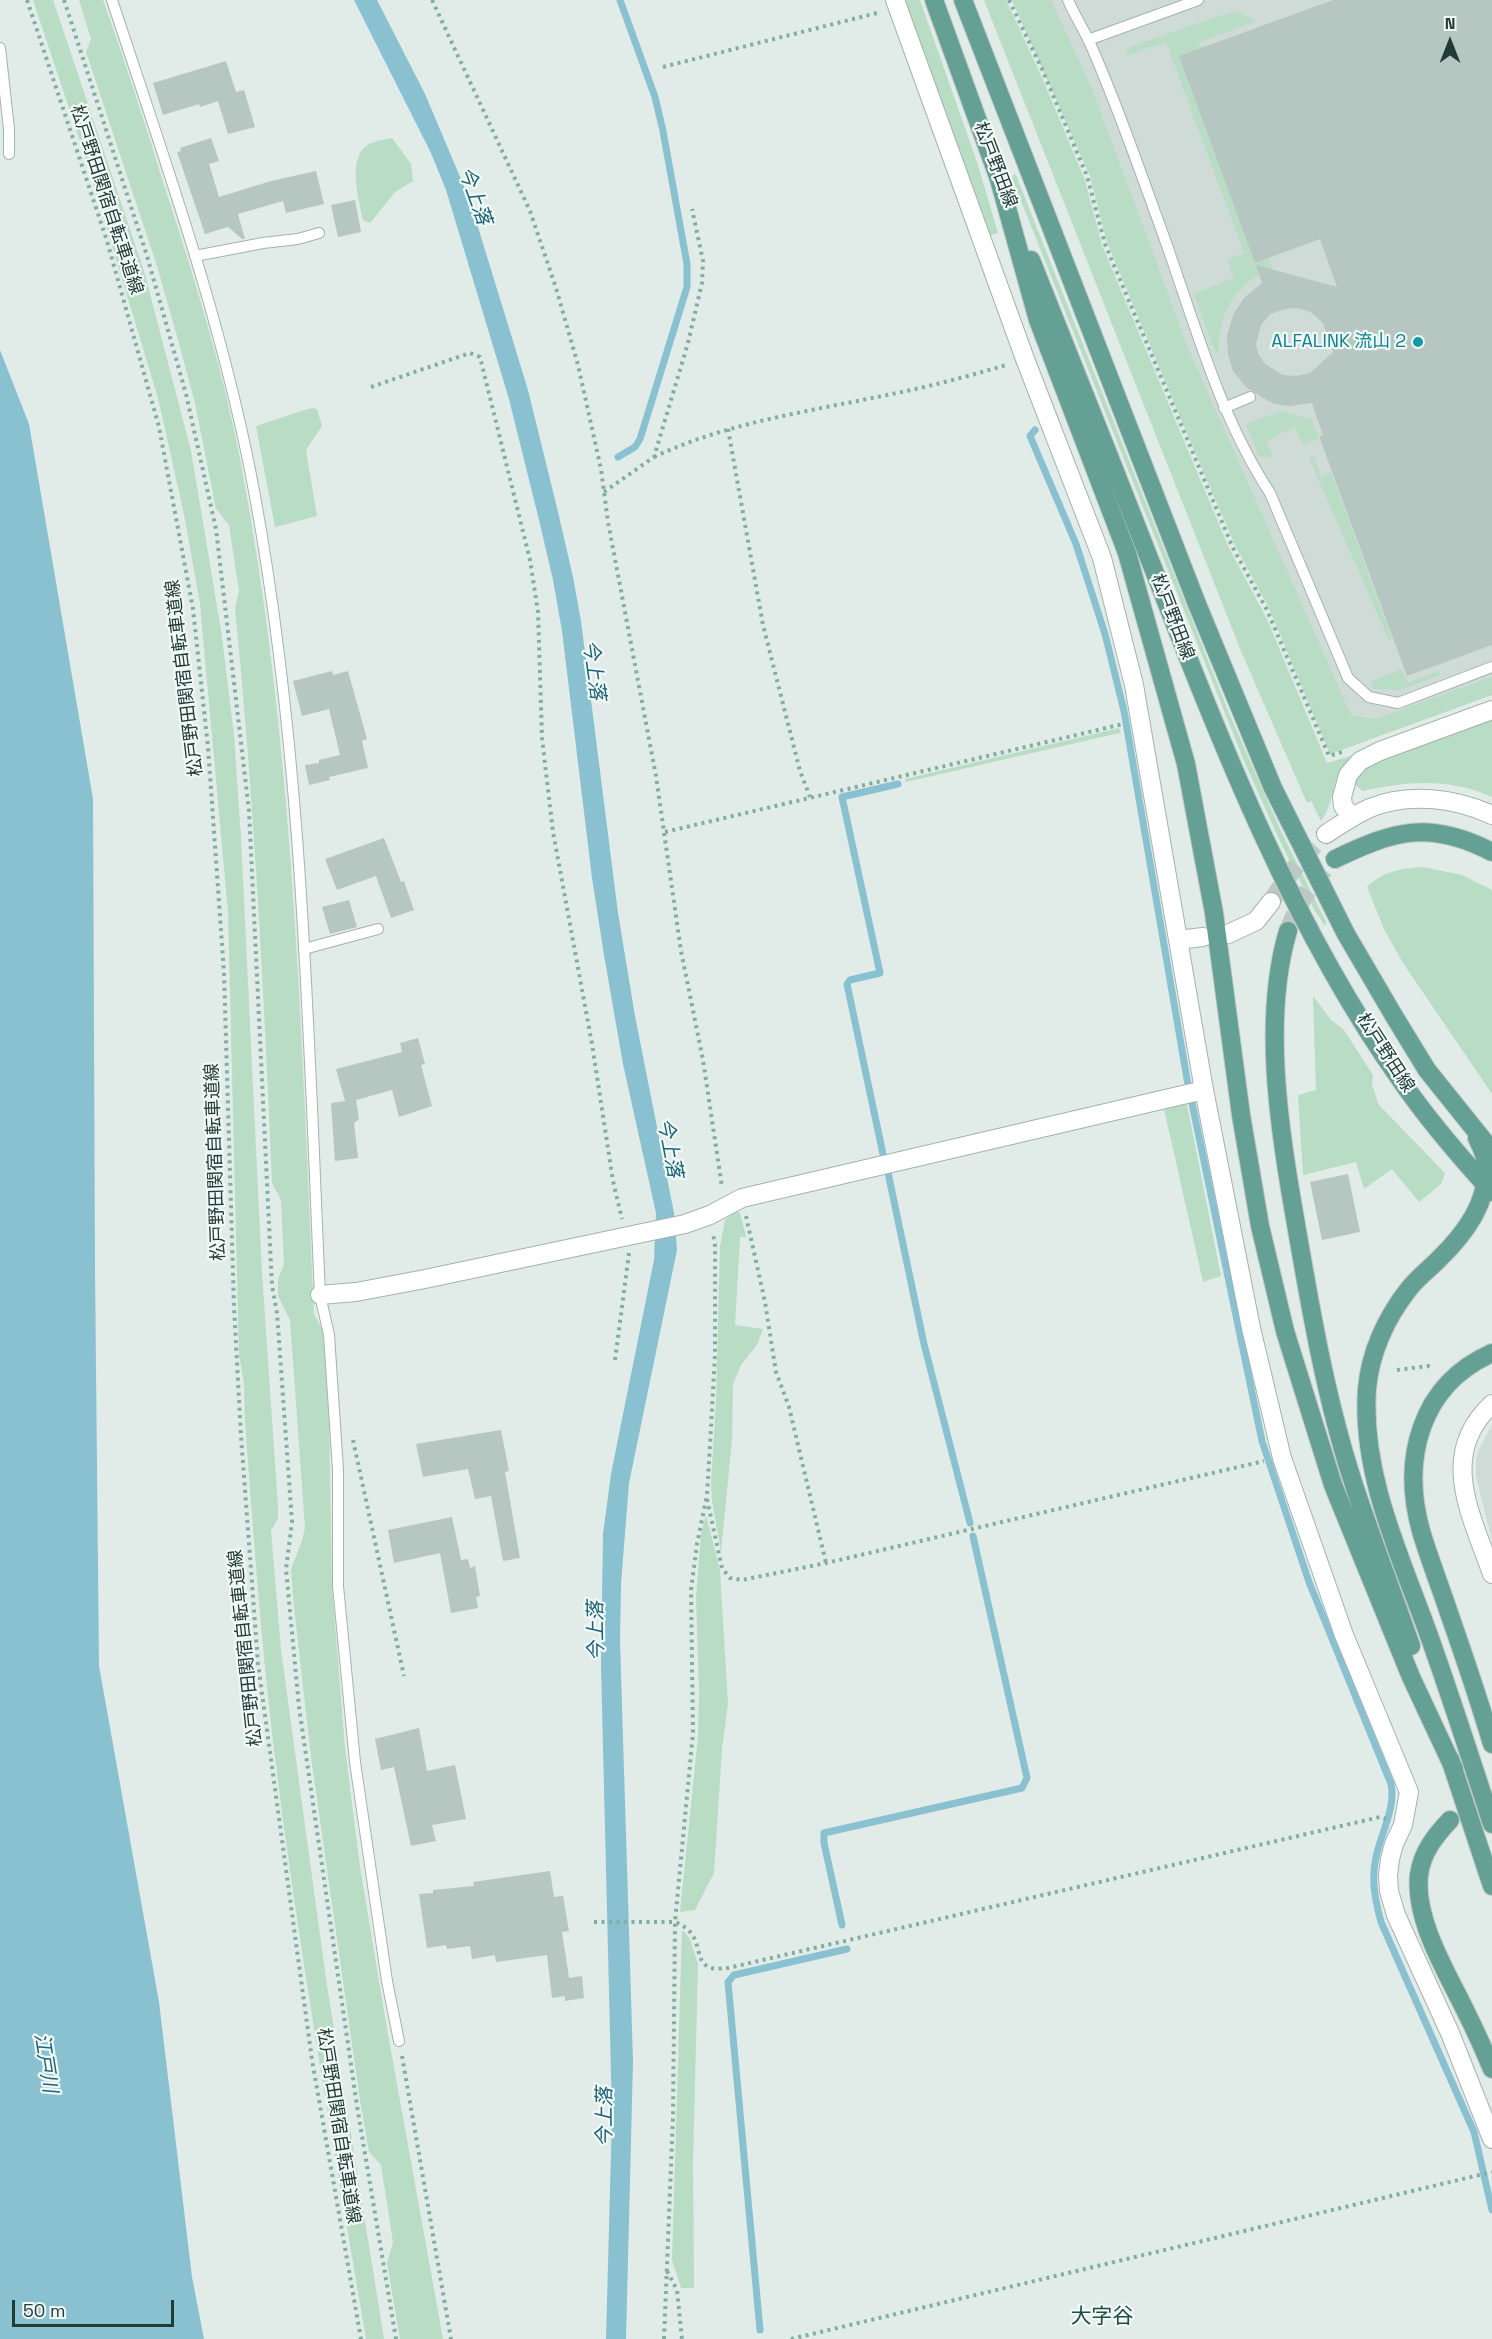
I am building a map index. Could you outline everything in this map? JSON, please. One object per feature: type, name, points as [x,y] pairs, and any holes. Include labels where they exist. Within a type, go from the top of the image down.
[{"type":"main road","name":"松戸野田線","points":[[934,0],[997,172],[1190,664],[1249,805],[1320,948],[1372,1037],[1402,1083],[1489,1188]]},
{"type":"main road","name":"松戸野田線","points":[[963,0],[1189,582],[1273,788],[1346,934],[1394,1016],[1427,1070],[1492,1151]]},
{"type":"main road","points":[[997,172],[1038,321],[1127,553],[1186,764],[1214,913],[1241,1116],[1258,1215],[1285,1331],[1333,1485],[1411,1677],[1454,1769]]},
{"type":"main road","points":[[1335,859],[1389,836],[1419,831],[1445,833],[1470,841],[1492,852]]},
{"type":"main road","points":[[1288,931],[1281,955],[1275,1030],[1282,1147],[1314,1328],[1331,1403],[1353,1482],[1454,1769],[1492,1886]]},
{"type":"main road","points":[[1474,1128],[1485,1158],[1489,1188],[1474,1218],[1459,1239],[1409,1288],[1389,1318],[1374,1352],[1369,1379],[1366,1427],[1383,1506],[1452,1699],[1492,1824]]},
{"type":"main road","points":[[1492,1353],[1455,1375],[1437,1395],[1424,1417],[1416,1443],[1413,1473],[1420,1530],[1478,1694],[1492,1744]]},
{"type":"main road","points":[[1450,1820],[1434,1837],[1424,1856],[1419,1875],[1419,1898],[1425,1922],[1440,1960],[1492,2069]]},
{"type":"street","points":[[896,4],[1025,359],[1102,558],[1134,685],[1178,940],[1194,1092],[1282,1458],[1344,1635],[1409,1792],[1404,1825],[1394,1844],[1390,1859],[1388,1875],[1394,1907],[1492,2139]]},
{"type":"street","points":[[1352,817],[1343,806],[1342,797],[1348,775],[1359,761],[1380,751],[1492,710]]},
{"type":"street","points":[[1326,834],[1371,807],[1415,798],[1442,800],[1492,815]]},
{"type":"street","points":[[1228,934],[1256,921],[1271,902]]},
{"type":"street","points":[[1178,940],[1203,937]]},
{"type":"street","points":[[320,1294],[379,1288],[685,1224],[742,1198],[1194,1092]]},
{"type":"street","points":[[1492,1404],[1467,1437],[1462,1482],[1492,1574]]},
{"type":"lane","points":[[112,0],[195,256],[236,410],[255,497],[292,762],[304,950],[320,1294],[329,1335],[338,1470],[339,1586],[355,1762],[387,1981],[399,2041]]},
{"type":"lane","points":[[1068,0],[1088,40],[1164,237],[1224,408],[1252,466],[1270,493],[1348,678],[1369,697],[1398,703],[1492,667]]},
{"type":"lane","points":[[1088,40],[1198,0]]},
{"type":"lane","points":[[0,48],[9,129],[9,154]]},
{"type":"lane","points":[[195,256],[298,239],[319,233]]},
{"type":"lane","points":[[1224,408],[1250,397]]},
{"type":"lane","points":[[304,950],[378,929]]},
{"type":"path","name":"松戸野田関宿自転車道線","points":[[27,0],[107,241],[151,395],[162,438],[192,609],[208,747],[224,973],[234,1307],[258,1664],[312,2060],[361,2339]]},
{"type":"path","points":[[64,0],[147,256],[186,394],[216,529],[249,811],[272,1286],[277,1313],[292,1522],[286,1569],[287,1581],[300,1707],[326,1902],[396,2339]]},
{"type":"path","points":[[432,0],[530,211],[556,288],[578,365],[601,469],[608,522],[665,832],[681,951],[703,1060],[717,1210],[715,1355],[707,1495],[697,1544],[692,1590],[693,1733],[675,1922],[673,2117],[664,2339]]},
{"type":"path","points":[[1009,0],[1042,69],[1087,176],[1105,244],[1233,548],[1267,610],[1329,756],[1348,750]]},
{"type":"path","points":[[663,67],[896,4]]},
{"type":"path","points":[[654,457],[688,343],[702,283],[703,261],[692,209]]},
{"type":"path","points":[[371,387],[470,352],[480,357],[531,560],[538,612],[542,738],[553,832],[592,1044],[613,1181],[630,1256],[615,1360]]},
{"type":"path","points":[[604,492],[654,457],[686,441],[728,429],[886,396],[1025,359]]},
{"type":"path","points":[[728,429],[763,625],[800,771],[810,797]]},
{"type":"path","points":[[665,832],[1120,725]]},
{"type":"path","points":[[742,1198],[765,1302],[776,1372],[789,1407],[826,1563]]},
{"type":"path","points":[[1397,1370],[1428,1366],[1433,1369]]},
{"type":"path","points":[[352,1437],[404,1676]]},
{"type":"path","points":[[707,1495],[722,1568],[730,1578],[742,1580],[826,1563],[1263,1462]]},
{"type":"path","points":[[594,1922],[675,1922],[686,1926],[693,1933],[702,1962],[710,1968],[728,1968],[1380,1817]]},
{"type":"path","points":[[399,2041],[451,2339]]},
{"type":"path","points":[[791,2339],[1492,2172]]},
{"type":"path","points":[[667,2270],[677,2290],[682,2339]]},
{"type":"shaded area","points":[[1012,0],[1492,0],[1492,695],[1330,754],[1269,608],[1236,547],[1189,438],[1107,242],[1090,176]]},
{"type":"shaded area","points":[[1492,1425],[1492,1540],[1476,1477],[1476,1460],[1479,1449]]},
{"type":"green space","points":[[33,0],[53,0],[144,271],[191,451],[221,630],[234,735],[241,838],[262,1273],[278,1507],[278,1518],[271,1531],[281,1650],[326,1979],[384,2339],[366,2339],[305,1971],[269,1709],[254,1545],[244,1383],[239,1355],[228,912],[200,604],[184,514],[158,398],[83,150]]},
{"type":"green space","points":[[79,0],[103,0],[135,92],[217,358],[241,464],[259,569],[284,781],[292,888],[305,1101],[314,1314],[323,1331],[329,1421],[332,1587],[345,1748],[360,1867],[443,2339],[400,2339],[387,2263],[393,2242],[381,2165],[369,2152],[360,2100],[311,1757],[291,1569],[305,1528],[290,1320],[278,1296],[278,1279],[284,1264],[281,1200],[272,1183],[258,895],[235,608],[239,591],[229,525],[216,509],[195,403],[177,336],[157,266],[86,52],[91,39]]},
{"type":"green space","points":[[902,0],[920,0],[978,165],[998,233],[989,236]]},
{"type":"green space","points":[[984,0],[1006,0],[1040,73],[1085,180],[1102,245],[1229,548],[1267,619],[1327,763],[1354,755],[1340,771],[1330,804],[1321,821],[1311,801],[1307,803],[1241,651]]},
{"type":"green space","points":[[1012,0],[1051,0],[1093,91],[1188,348],[1351,715],[1376,719],[1492,677],[1492,695],[1330,754],[1269,608],[1236,547],[1189,438],[1107,242],[1090,176]]},
{"type":"green space","points":[[1234,11],[1257,21],[1199,42],[1201,48],[1179,56],[1255,263],[1269,258],[1273,269],[1248,282],[1231,301],[1225,313],[1219,338],[1219,353],[1216,354],[1194,294],[1234,278],[1228,260],[1244,253],[1166,42],[1127,56],[1126,54],[1130,47]]},
{"type":"green space","points":[[392,138],[411,164],[413,181],[395,192],[370,223],[363,220],[359,203],[356,182],[357,162],[365,147],[374,142]]},
{"type":"green space","points":[[1014,174],[1229,713],[1280,829],[1326,922],[1325,926],[1315,911],[1278,837],[1244,761],[1012,178]]},
{"type":"green space","points":[[311,408],[317,409],[322,426],[306,450],[317,516],[275,527],[256,426]]},
{"type":"green space","points":[[1281,411],[1312,420],[1319,439],[1303,445],[1295,427],[1266,441],[1272,455],[1267,458],[1259,456],[1246,424]]},
{"type":"green space","points":[[1314,456],[1321,477],[1331,472],[1392,639],[1389,640],[1309,458]]},
{"type":"green space","points":[[1401,669],[1408,683],[1439,671],[1440,675],[1399,690],[1374,689],[1371,682]]},
{"type":"green space","points":[[1492,719],[1492,797],[1444,784],[1412,783],[1363,791],[1354,784],[1364,769],[1375,762]]},
{"type":"green space","points":[[1119,728],[1121,733],[906,782],[905,779]]},
{"type":"green space","points":[[1423,867],[1462,875],[1492,890],[1492,1094],[1403,963],[1384,929],[1367,887],[1393,872]]},
{"type":"green space","points":[[1313,996],[1331,1020],[1344,1030],[1373,1075],[1372,1085],[1379,1105],[1445,1173],[1441,1184],[1419,1202],[1392,1169],[1364,1189],[1356,1162],[1303,1175],[1298,1095],[1316,1090]]},
{"type":"green space","points":[[1186,1100],[1221,1276],[1203,1282],[1164,1109],[986,1151],[985,1145]]},
{"type":"green space","points":[[736,1210],[740,1213],[746,1237],[740,1237],[735,1325],[763,1329],[757,1345],[741,1365],[733,1384],[732,1440],[721,1552],[711,1483],[716,1402],[720,1246],[725,1220]]},
{"type":"green space","points":[[706,1515],[720,1571],[728,1704],[722,1749],[714,1873],[695,1910],[680,1912],[698,1737],[696,1597],[701,1534]]},
{"type":"green space","points":[[682,1931],[690,1939],[698,1964],[693,2164],[694,2288],[681,2288],[672,2260]]},
{"type":"water","points":[[354,0],[377,0],[425,94],[469,198],[528,390],[573,577],[581,621],[618,913],[635,1016],[674,1213],[677,1250],[629,1483],[621,1584],[620,1641],[633,2061],[626,2339],[606,2339],[612,2115],[601,1665],[603,1534],[611,1474],[654,1260],[656,1213],[623,1064],[604,955],[592,878],[562,631],[553,580],[509,399],[446,190],[431,153]]},
{"type":"water","name":"江戸川","points":[[0,350],[29,424],[93,799],[99,1666],[159,2002],[192,2277],[204,2339],[0,2339]]},
{"type":"building","name":"ALFALINK 流山 2","points":[[1333,0],[1492,0],[1492,645],[1407,676],[1319,436],[1323,435],[1312,403],[1289,406],[1274,404],[1246,387],[1233,371],[1228,354],[1227,336],[1233,315],[1244,298],[1262,283],[1256,265],[1337,287],[1320,239],[1255,263],[1179,56]],"holes":[[[1297,308],[1311,312],[1323,323],[1333,352],[1310,373],[1296,376],[1283,375],[1265,364],[1258,354],[1256,344],[1261,325],[1270,314]]]},
{"type":"building","points":[[226,61],[236,92],[244,90],[255,127],[228,134],[218,101],[163,115],[153,83]]},
{"type":"building","points":[[211,138],[219,161],[209,164],[219,197],[271,181],[316,171],[324,204],[286,213],[283,201],[238,214],[245,239],[228,227],[205,234],[177,152],[181,151],[180,148]]},
{"type":"building","points":[[355,200],[361,232],[338,237],[331,205]]},
{"type":"building","points":[[332,671],[333,675],[348,671],[367,739],[362,741],[368,768],[329,777],[330,780],[309,785],[305,765],[319,763],[319,760],[340,755],[329,709],[302,716],[293,681]]},
{"type":"building","points":[[384,838],[401,882],[404,881],[414,910],[391,918],[376,876],[337,890],[325,859]]},
{"type":"building","points":[[349,900],[357,927],[330,934],[322,907]]},
{"type":"building","points":[[418,1038],[425,1064],[421,1065],[432,1106],[399,1117],[392,1090],[356,1100],[359,1119],[354,1123],[358,1158],[335,1161],[331,1103],[345,1101],[336,1069],[402,1052],[400,1043]]},
{"type":"building","points":[[1348,1174],[1360,1232],[1322,1240],[1310,1182]]},
{"type":"building","points":[[501,1430],[509,1471],[505,1472],[520,1558],[503,1561],[491,1496],[475,1499],[468,1469],[423,1477],[416,1444]]},
{"type":"building","points":[[452,1517],[461,1560],[468,1559],[470,1568],[475,1566],[480,1596],[476,1597],[478,1608],[451,1613],[440,1553],[394,1563],[388,1530]]},
{"type":"building","points":[[419,1728],[427,1771],[455,1765],[466,1819],[432,1825],[436,1841],[411,1846],[394,1767],[381,1770],[375,1739]]},
{"type":"building","points":[[550,1871],[554,1897],[563,1896],[569,1931],[562,1932],[569,1978],[582,1976],[584,1998],[565,2001],[565,1996],[552,1998],[547,1955],[496,1962],[495,1955],[472,1959],[470,1946],[447,1949],[446,1945],[427,1948],[419,1894],[433,1893],[433,1890],[474,1886],[473,1882]]},
{"type":"waterway","points":[[618,457],[635,447],[640,439],[687,287],[687,264],[663,131],[655,97],[620,0]]},
{"type":"waterway","points":[[1035,430],[1030,436],[1076,544],[1105,634],[1124,711],[1187,1079],[1262,1441],[1309,1582],[1391,1784],[1390,1811],[1378,1848],[1374,1873],[1374,1890],[1381,1922],[1474,2132],[1492,2210]]},
{"type":"waterway","points":[[884,1159],[847,984],[850,980],[880,973],[842,797],[898,784]]},
{"type":"waterway","points":[[887,1168],[924,1344],[970,1523]]},
{"type":"waterway","points":[[842,1925],[824,1843],[824,1833],[1022,1788],[1027,1778],[973,1536]]},
{"type":"waterway","points":[[760,2330],[728,1982],[734,1975],[847,1949]]},
{"type":"tunnel","points":[[1271,902],[1296,866],[1326,834]]},
{"type":"tunnel","points":[[1288,931],[1307,892],[1335,859]]},
{"type":"place","name":"ALFALINK 流山 2","points":[[1418,342]]},
{"type":"district","name":"大字谷","points":[[1102,2317]]},
{"type":"water label","name":"今上落","points":[[474,196]]},
{"type":"water label","name":"今上落","points":[[593,670]]},
{"type":"water label","name":"今上落","points":[[669,1148]]},
{"type":"water label","name":"今上落","points":[[597,1631]]},
{"type":"water label","name":"今上落","points":[[606,2117]]}]
